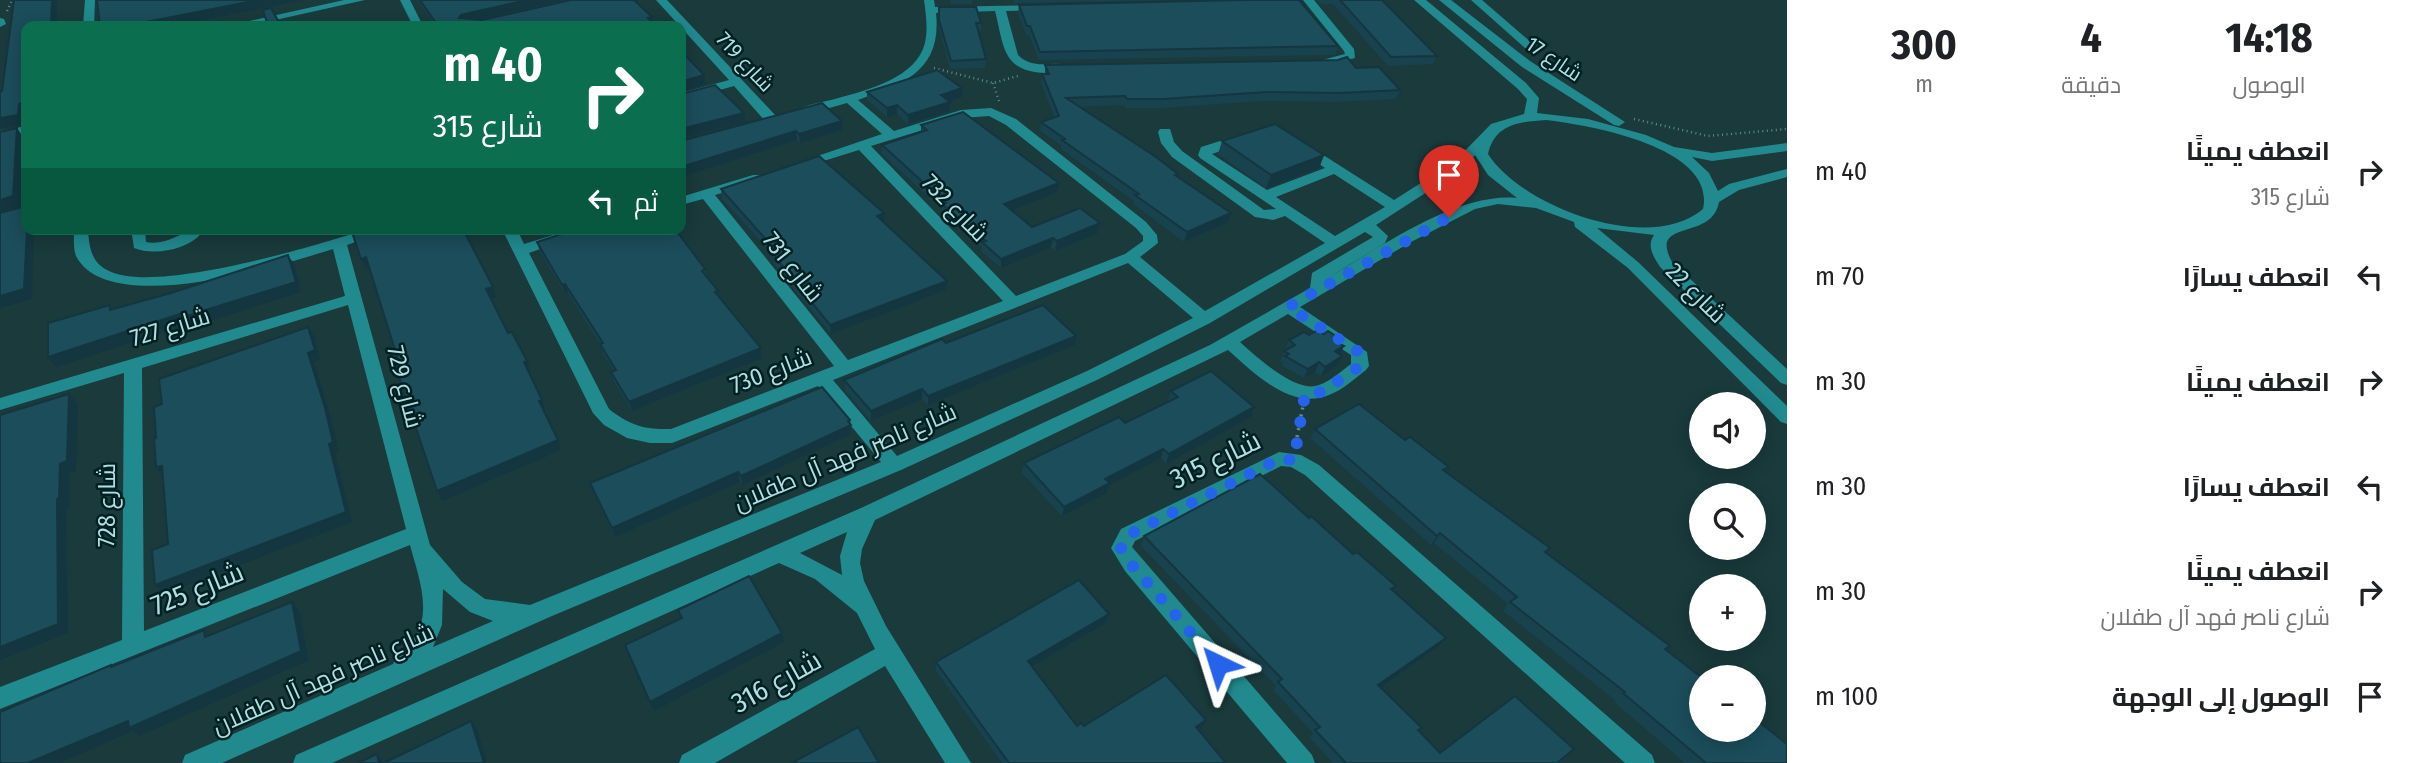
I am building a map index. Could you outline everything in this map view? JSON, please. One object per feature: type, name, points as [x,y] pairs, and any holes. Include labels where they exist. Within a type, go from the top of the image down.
[{"type":"street","points":[[90,21],[92,0]]},
{"type":"street","points":[[253,21],[321,4],[360,0]]},
{"type":"street","points":[[405,0],[416,21]]},
{"type":"street","name":"شارع 719","points":[[661,0],[677,21]]},
{"type":"street","points":[[1295,1],[1309,0],[1350,51],[1351,56],[1335,62],[1308,63]]},
{"type":"street","name":"شارع 17","points":[[1419,0],[1522,86],[1533,98],[1530,117]]},
{"type":"street","name":"شارع 17","points":[[1444,0],[1526,64],[1655,143]]},
{"type":"street","points":[[1476,0],[1529,46]]},
{"type":"street","points":[[893,136],[848,99],[898,79],[919,65],[930,47],[930,5],[1055,7]]},
{"type":"street","points":[[1000,8],[1012,56],[1017,62],[1043,69],[1082,68]]},
{"type":"street","name":"شارع 719","points":[[686,33],[736,82],[765,122],[848,99]]},
{"type":"street","points":[[686,96],[736,82]]},
{"type":"street","points":[[686,199],[977,111],[991,112],[1011,122],[1141,225],[1150,235],[1150,243],[1130,257],[1204,319]]},
{"type":"street","name":"شارع ناصر فهد آل طفلان","points":[[194,763],[544,609],[894,465],[1093,375],[1204,319],[1366,225],[1459,165],[1496,126],[1530,117],[1580,119],[1615,127],[1655,143]]},
{"type":"street","points":[[0,135],[21,131]]},
{"type":"street","points":[[1165,132],[1168,143],[1177,153],[1258,212],[1270,216],[1286,210]]},
{"type":"street","points":[[1253,134],[1204,153],[1335,243]]},
{"type":"street","points":[[1483,139],[1481,154],[1494,173],[1517,191],[1562,213],[1588,222],[1628,230],[1666,230],[1694,223],[1710,211],[1713,194],[1701,174],[1680,156],[1655,143]]},
{"type":"street","points":[[1290,140],[1395,206]]},
{"type":"street","points":[[1655,143],[1712,157],[1787,147]]},
{"type":"street","name":"شارع 732","points":[[863,146],[1013,302]]},
{"type":"street","points":[[1265,197],[1336,169]]},
{"type":"street","points":[[1712,201],[1734,187],[1787,173]]},
{"type":"street","name":"شارع 731","points":[[706,193],[845,368]]},
{"type":"street","points":[[305,763],[868,514],[1111,400],[1228,342],[1406,239],[1470,206],[1497,200],[1541,204]]},
{"type":"street","name":"شارع 22","points":[[1562,213],[1600,237],[1633,265],[1787,417]]},
{"type":"street","points":[[1318,290],[1318,276],[1380,240],[1381,236],[1366,225]]},
{"type":"street","name":"شارع 22","points":[[1666,230],[1658,240],[1658,250],[1666,265],[1787,379]]},
{"type":"street","points":[[82,235],[84,257],[95,270],[114,278],[140,282],[197,280],[363,235]]},
{"type":"street","points":[[138,235],[139,245],[150,249],[192,235]]},
{"type":"street","name":"شارع 730","points":[[512,235],[602,412],[622,430],[643,437],[672,436],[1130,257]]},
{"type":"street","points":[[519,251],[570,235]]},
{"type":"street","name":"شارع 729","points":[[339,242],[433,593],[434,614],[429,637],[421,649],[386,678]]},
{"type":"street","name":"شارع 727","points":[[0,404],[355,298]]},
{"type":"street","points":[[1228,342],[1286,386],[1305,394],[1322,392],[1360,366],[1359,352],[1288,307]]},
{"type":"street","name":"شارع 728","points":[[133,364],[133,646]]},
{"type":"street","points":[[821,378],[894,465]]},
{"type":"street","name":"شارع 315","points":[[1303,763],[1132,565],[1121,548],[1128,535],[1279,459],[1294,460],[1312,470],[1643,763]]},
{"type":"street","points":[[868,514],[853,538],[849,567],[864,609],[959,763]]},
{"type":"street","name":"شارع 729","points":[[417,540],[464,598],[484,611],[508,615],[544,609]]},
{"type":"street","name":"شارع 725","points":[[0,698],[417,540]]},
{"type":"street","points":[[775,554],[803,562],[832,578],[864,609]]},
{"type":"street","name":"شارع 316","points":[[691,763],[890,652]]},
{"type":"path","points":[[919,65],[993,83]]},
{"type":"path","points":[[1606,115],[1646,121],[1708,136],[1787,129]]},
{"type":"path","points":[[1294,460],[1305,394]]},
{"type":"building","points":[[14,0],[52,0],[51,21],[21,21],[21,103],[18,115],[0,118]]},
{"type":"building","points":[[97,0],[258,0],[151,21],[99,21]]},
{"type":"building","points":[[420,0],[527,0],[461,15],[459,18],[482,20],[571,0],[638,0],[635,1],[652,17],[648,18],[651,21],[435,21]]},
{"type":"building","points":[[1299,0],[1338,46],[1040,52],[1019,5]]},
{"type":"building","points":[[1340,0],[1382,0],[1437,56],[1391,57]]},
{"type":"building","points":[[939,7],[976,7],[981,23],[976,23],[986,59],[951,61],[939,20]]},
{"type":"building","points":[[271,8],[278,21],[266,21],[263,10]]},
{"type":"building","points":[[686,56],[704,75],[686,80]]},
{"type":"building","points":[[1347,57],[1356,68],[1379,67],[1400,90],[1266,92],[1163,99],[1127,99],[1125,96],[1066,98],[1156,157],[1178,174],[1175,175],[1231,213],[1187,232],[1041,122],[1059,116],[1042,74],[1049,74],[1045,65],[1338,60]]},
{"type":"building","points":[[937,70],[962,88],[941,95],[950,102],[908,115],[897,105],[887,108],[867,92]]},
{"type":"building","points":[[715,85],[744,113],[686,128],[686,93]]},
{"type":"building","points":[[822,103],[842,121],[799,134],[796,131],[686,165],[686,140]]},
{"type":"building","points":[[963,112],[1059,183],[1004,204],[1032,227],[1080,208],[1100,223],[1057,241],[1053,238],[1001,259],[982,242],[986,241],[942,204],[946,203],[882,145],[927,130],[921,125]]},
{"type":"building","points":[[1275,124],[1324,155],[1271,175],[1222,141]]},
{"type":"building","points":[[17,128],[13,196],[0,200],[0,132]]},
{"type":"building","points":[[819,156],[884,213],[877,216],[947,281],[830,325],[773,254],[778,253],[721,189]]},
{"type":"building","points":[[21,207],[21,235],[27,235],[24,289],[0,296],[0,213]]},
{"type":"building","points":[[353,235],[466,235],[493,287],[486,289],[508,333],[512,332],[527,361],[524,362],[542,400],[539,401],[558,440],[437,491],[396,368],[400,366],[366,257],[361,259]]},
{"type":"building","points":[[559,235],[680,235],[705,269],[702,271],[718,291],[715,292],[761,348],[629,402],[611,372],[616,370],[600,344],[603,343],[565,284],[562,285],[537,242]]},
{"type":"building","points":[[288,255],[296,282],[180,318],[180,314],[48,357],[48,323],[110,305],[110,310],[171,293]]},
{"type":"building","points":[[1043,305],[1076,336],[928,396],[922,389],[871,411],[844,380],[942,339],[946,343]]},
{"type":"building","points":[[308,327],[315,350],[308,353],[325,408],[333,442],[329,444],[346,512],[155,585],[152,550],[168,544],[162,466],[156,467],[154,439],[154,407],[162,404],[159,379]]},
{"type":"building","points":[[1318,330],[1324,334],[1328,331],[1342,340],[1338,343],[1344,346],[1335,351],[1342,356],[1325,367],[1319,362],[1308,369],[1285,356],[1289,354],[1284,351],[1295,345],[1289,340],[1304,332],[1309,335]]},
{"type":"building","points":[[1211,371],[1254,407],[1169,454],[1163,449],[1105,479],[1110,483],[1064,507],[1024,463],[1119,417],[1125,423],[1178,397],[1171,391]]},
{"type":"building","points":[[822,387],[850,420],[848,421],[851,425],[741,476],[738,472],[612,528],[590,483]]},
{"type":"building","points":[[69,394],[67,461],[60,464],[57,499],[58,624],[0,647],[0,415]]},
{"type":"building","points":[[1359,404],[1405,440],[1410,437],[1449,467],[1443,470],[1550,548],[1545,552],[1670,646],[1665,649],[1689,668],[1689,742],[1766,742],[1766,727],[1787,744],[1787,763],[1706,763],[1623,693],[1625,692],[1510,602],[1517,597],[1440,533],[1437,536],[1315,429]]},
{"type":"building","points":[[1260,474],[1309,518],[1311,516],[1353,554],[1357,552],[1396,586],[1391,589],[1446,638],[1378,685],[1422,728],[1418,730],[1440,753],[1515,696],[1574,749],[1557,763],[1346,763],[1315,730],[1320,727],[1278,682],[1282,679],[1144,536]]},
{"type":"building","points":[[749,576],[782,633],[650,702],[625,645],[682,618],[678,610]]},
{"type":"building","points":[[1079,580],[1109,614],[1028,661],[1077,726],[1081,723],[1084,726],[1166,675],[1206,720],[1196,727],[1226,763],[1009,763],[936,662]]},
{"type":"building","points":[[292,602],[301,651],[129,728],[128,721],[28,763],[0,763],[0,712],[111,665],[204,630],[205,637]]},
{"type":"building","points":[[471,721],[484,763],[384,763]]},
{"type":"building","points":[[858,727],[879,763],[792,763]]},
{"type":"building","points":[[377,754],[379,763],[358,763]]},
{"type":"route","points":[[1218,664],[1132,565],[1121,548],[1128,535],[1279,459],[1294,460],[1305,394],[1322,392],[1360,366],[1361,357],[1359,352],[1288,307],[1449,217]]}]
